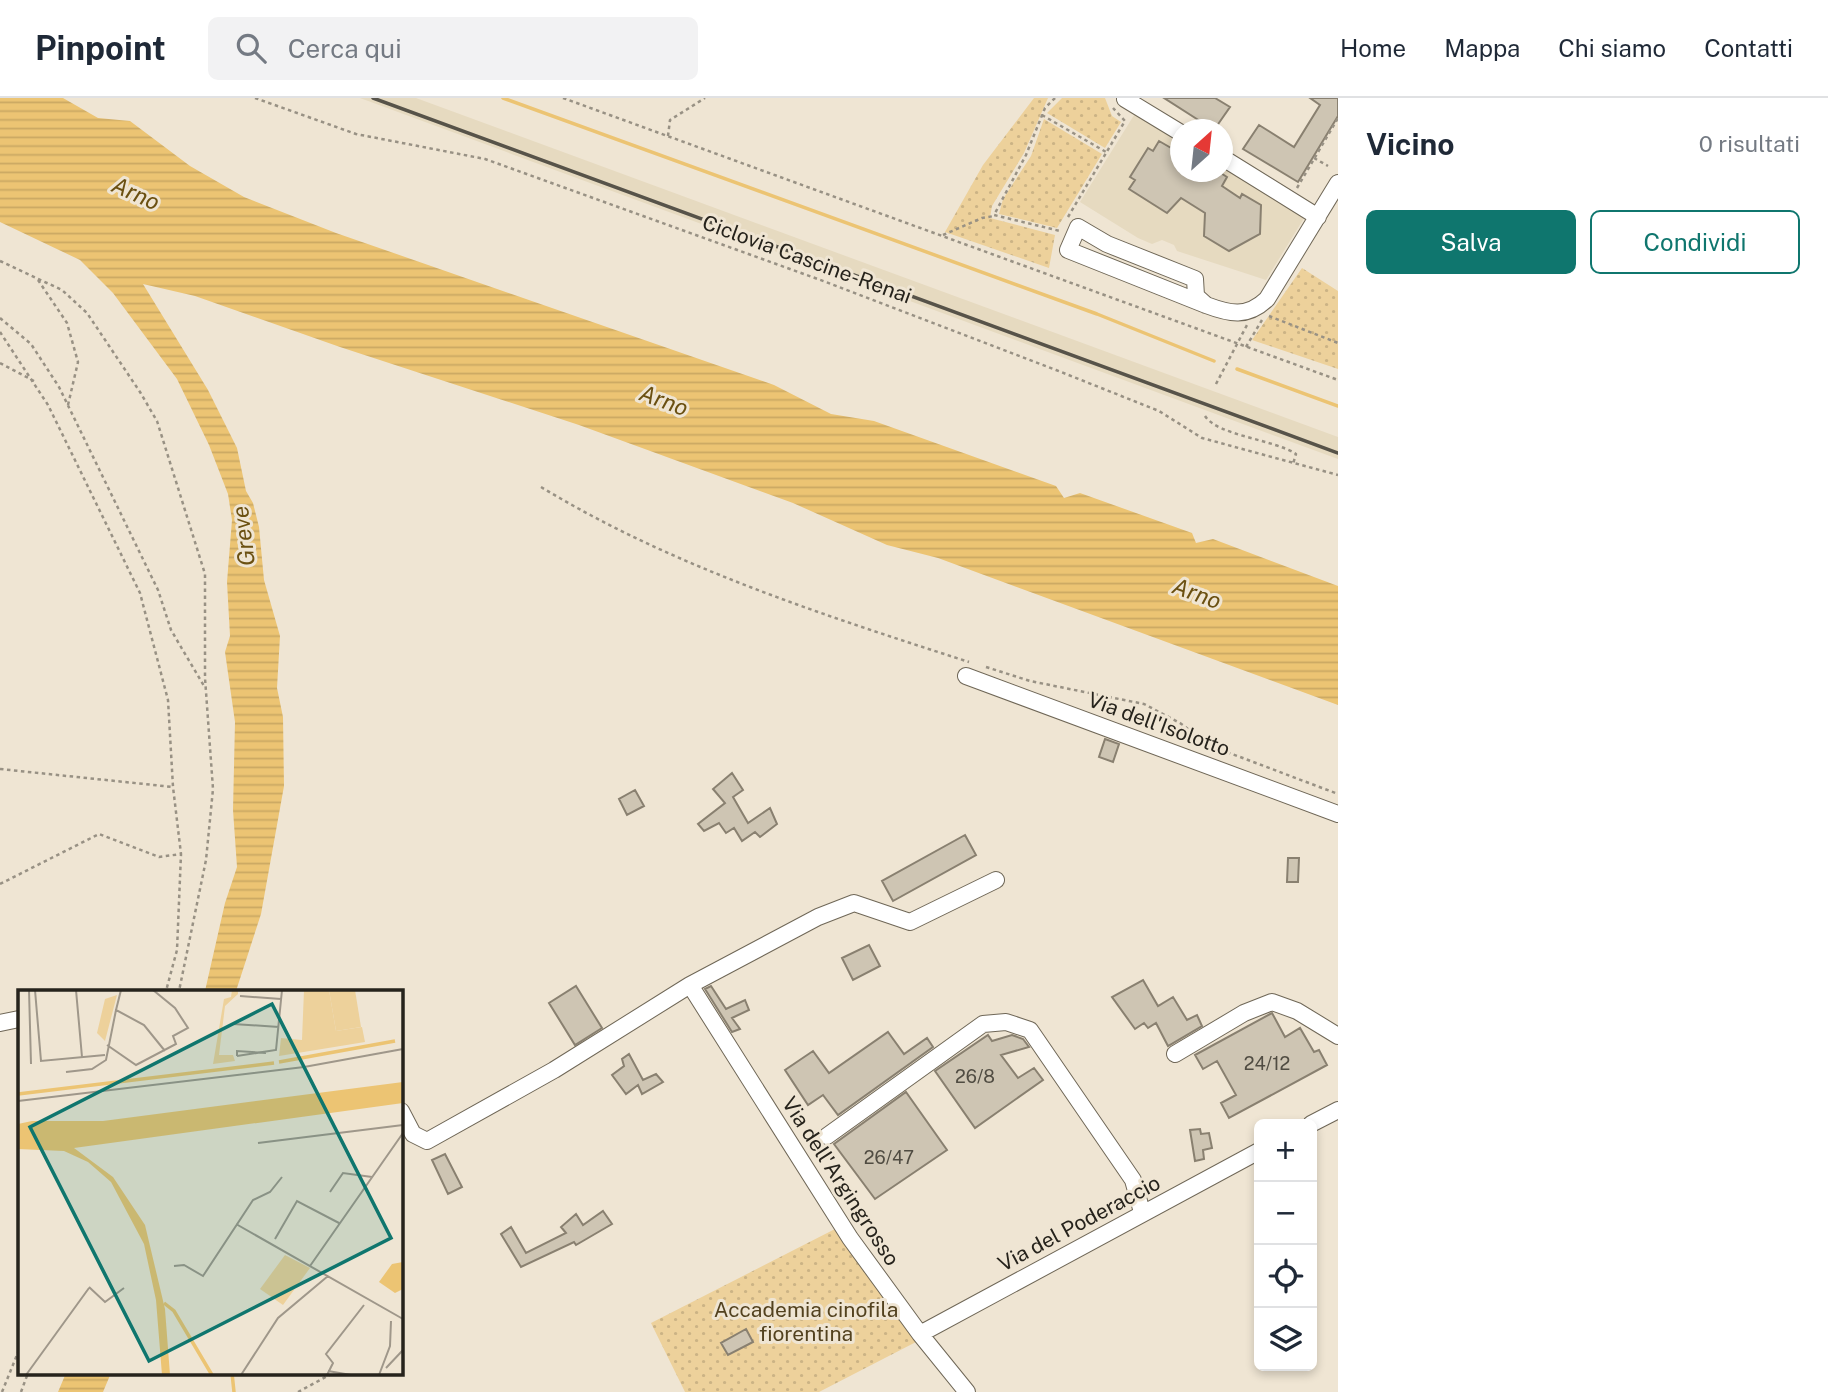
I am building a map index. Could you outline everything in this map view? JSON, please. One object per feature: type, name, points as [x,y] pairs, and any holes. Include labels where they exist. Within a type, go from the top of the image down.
[{"type":"street","points":[[1119,102],[1170,128]]},
{"type":"street","points":[[1233,164],[1318,216]]},
{"type":"street","points":[[1206,305],[1196,296],[1195,279],[1107,244],[1078,227],[1068,250],[1206,305],[1234,314],[1260,312],[1338,183]]},
{"type":"street","name":"Via dell'Isolotto","points":[[965,676],[1338,814]]},
{"type":"street","points":[[402,1113],[413,1134],[427,1141],[554,1070],[690,985],[818,918],[854,903],[910,922],[996,880]]},
{"type":"street","name":"Via dell'Argingrosso","points":[[690,985],[850,1238],[920,1334],[967,1392]]},
{"type":"street","points":[[1175,1054],[1244,1013],[1272,1002],[1297,1011],[1338,1036]]},
{"type":"street","points":[[0,1023],[18,1019]]},
{"type":"street","points":[[827,1136],[983,1024],[1006,1021],[1030,1030],[1133,1180],[1142,1212]]},
{"type":"street","points":[[1317,1121],[1338,1110]]},
{"type":"street","name":"Via del Poderaccio","points":[[920,1334],[1254,1154]]},
{"type":"path","name":"Ciclovia Cascine-Renai","points":[[255,98],[356,134],[485,159],[826,282],[1056,370],[1159,411],[1202,438],[1338,475]]},
{"type":"path","points":[[563,98],[1156,311],[1237,345],[1338,380]]},
{"type":"path","points":[[668,136],[670,120],[705,98]]},
{"type":"path","points":[[995,216],[999,201],[1026,155],[1042,115],[1055,98]]},
{"type":"path","points":[[943,235],[995,216],[1059,233],[1125,121],[1115,114],[1119,102]]},
{"type":"path","points":[[1042,115],[1106,153]]},
{"type":"path","points":[[1296,189],[1338,119]]},
{"type":"path","points":[[1314,159],[1328,166]]},
{"type":"path","points":[[0,261],[62,290],[87,313],[157,421],[205,574],[206,689],[213,789],[206,860],[179,990]]},
{"type":"path","points":[[36,277],[67,323],[78,362],[68,407]]},
{"type":"path","points":[[1216,384],[1237,345],[1260,312],[1338,343]]},
{"type":"path","points":[[0,318],[31,344],[68,407],[158,590],[171,630],[206,689]]},
{"type":"path","points":[[0,332],[36,382],[140,593],[168,700],[173,788],[181,854],[177,950],[166,990]]},
{"type":"path","points":[[0,363],[36,382]]},
{"type":"path","points":[[1205,416],[1209,423],[1224,429],[1283,446],[1296,454],[1293,464]]},
{"type":"path","points":[[541,488],[588,516],[654,548],[773,594],[1017,677],[1144,704],[1180,723],[1211,746],[1338,794]]},
{"type":"path","points":[[0,769],[173,788]]},
{"type":"path","points":[[0,884],[99,834],[159,857],[181,854]]},
{"type":"path","points":[[2,1392],[18,1352]]},
{"type":"path","points":[[21,1392],[28,1374]]},
{"type":"path","points":[[298,1392],[331,1374]]},
{"type":"shaded area","points":[[360,98],[416,98],[1338,437],[1338,459]]},
{"type":"shaded area","points":[[1136,112],[1170,133],[1170,182],[1233,182],[1233,170],[1306,215],[1266,280],[1177,251],[1174,245],[1162,240],[1152,244],[1080,202]]},
{"type":"green space","points":[[1034,98],[1048,98],[1024,153],[992,206],[990,218],[1055,235],[1049,268],[945,232],[983,165]]},
{"type":"green space","points":[[1062,98],[1105,98],[1112,116],[1121,122],[1105,148],[1047,113]]},
{"type":"green space","points":[[1044,119],[1102,154],[1057,228],[999,214],[1003,199],[1031,156]]},
{"type":"green space","points":[[1302,268],[1338,291],[1338,369],[1252,340]]},
{"type":"green space","name":"Accademia cinofila fiorentina","points":[[835,1229],[916,1342],[819,1392],[685,1392],[651,1323]]},
{"type":"water","points":[[0,98],[63,98],[98,118],[130,121],[190,166],[244,197],[336,233],[774,385],[831,414],[874,421],[1056,486],[1064,498],[1080,493],[1192,533],[1196,543],[1213,539],[1338,586],[1338,705],[938,558],[887,545],[793,503],[579,425],[340,347],[195,296],[143,284],[208,390],[237,448],[246,491],[253,503],[259,527],[264,580],[280,636],[277,688],[283,717],[284,786],[261,914],[236,990],[205,990],[225,903],[237,867],[233,810],[235,722],[225,652],[230,636],[227,582],[232,520],[228,494],[209,445],[177,379],[113,293],[80,260],[0,222]]},
{"type":"water","points":[[66,1374],[111,1374],[103,1392],[58,1392]]},
{"type":"building","points":[[1164,98],[1215,98],[1230,107],[1222,119],[1197,119]]},
{"type":"building","points":[[1310,98],[1338,98],[1338,116],[1298,182],[1243,149],[1259,125],[1294,147],[1320,105]]},
{"type":"building","points":[[1159,141],[1170,147],[1170,182],[1224,182],[1222,186],[1240,198],[1242,194],[1261,205],[1260,234],[1229,251],[1204,236],[1205,213],[1181,198],[1167,213],[1129,189],[1135,180],[1130,177],[1148,148],[1153,151]]},
{"type":"building","points":[[1105,739],[1119,744],[1113,762],[1099,757]]},
{"type":"building","points":[[732,773],[743,790],[733,797],[748,823],[770,808],[777,824],[760,837],[755,832],[742,841],[734,828],[726,833],[719,823],[704,831],[698,824],[725,803],[713,789]]},
{"type":"building","points":[[635,790],[644,806],[627,815],[619,799]]},
{"type":"building","points":[[965,835],[976,855],[893,901],[882,881]]},
{"type":"building","points":[[1288,858],[1299,858],[1298,882],[1287,882]]},
{"type":"building","points":[[869,945],[880,966],[853,980],[842,958]]},
{"type":"building","points":[[1143,980],[1158,1006],[1173,997],[1187,1020],[1197,1015],[1202,1026],[1168,1046],[1156,1023],[1148,1028],[1144,1023],[1135,1029],[1112,997]]},
{"type":"building","points":[[576,986],[602,1028],[575,1045],[549,1003]]},
{"type":"building","points":[[711,986],[726,1009],[745,1000],[749,1010],[732,1018],[740,1029],[732,1032],[705,989]]},
{"type":"building","points":[[1272,1013],[1285,1037],[1300,1028],[1314,1052],[1319,1050],[1327,1065],[1229,1118],[1221,1103],[1236,1095],[1217,1061],[1203,1069],[1195,1055]]},
{"type":"building","points":[[888,1032],[904,1054],[927,1038],[933,1047],[838,1115],[823,1095],[808,1105],[785,1070],[813,1051],[829,1073]]},
{"type":"building","points":[[988,1035],[992,1041],[1012,1035],[1023,1039],[1029,1047],[1001,1055],[1018,1078],[1034,1068],[1043,1080],[975,1128],[935,1071]]},
{"type":"building","points":[[629,1054],[643,1080],[656,1074],[663,1082],[642,1094],[638,1085],[626,1094],[612,1075],[624,1066],[622,1059]]},
{"type":"building","points":[[906,1092],[947,1150],[875,1199],[834,1144]]},
{"type":"building","points":[[1200,1129],[1201,1134],[1209,1133],[1212,1148],[1203,1150],[1204,1159],[1195,1161],[1190,1130]]},
{"type":"building","points":[[445,1154],[462,1187],[448,1194],[432,1160]]},
{"type":"building","points":[[603,1211],[612,1224],[576,1245],[574,1242],[521,1267],[501,1234],[511,1227],[526,1253],[566,1233],[561,1227],[576,1214],[583,1225]]},
{"type":"building","points":[[746,1329],[753,1342],[728,1355],[721,1343]]},
{"type":"waterway","points":[[503,98],[1097,314],[1214,361]]},
{"type":"waterway","points":[[1237,369],[1338,406]]},
{"type":"waterway","points":[[232,1374],[234,1392]]},
{"type":"railway","points":[[373,98],[1338,453]]},
{"type":"water label","name":"Arno","points":[[136,193]]},
{"type":"water label","name":"Arno","points":[[664,400]]},
{"type":"water label","name":"Greve","points":[[243,536]]},
{"type":"water label","name":"Arno","points":[[1197,593]]}]
